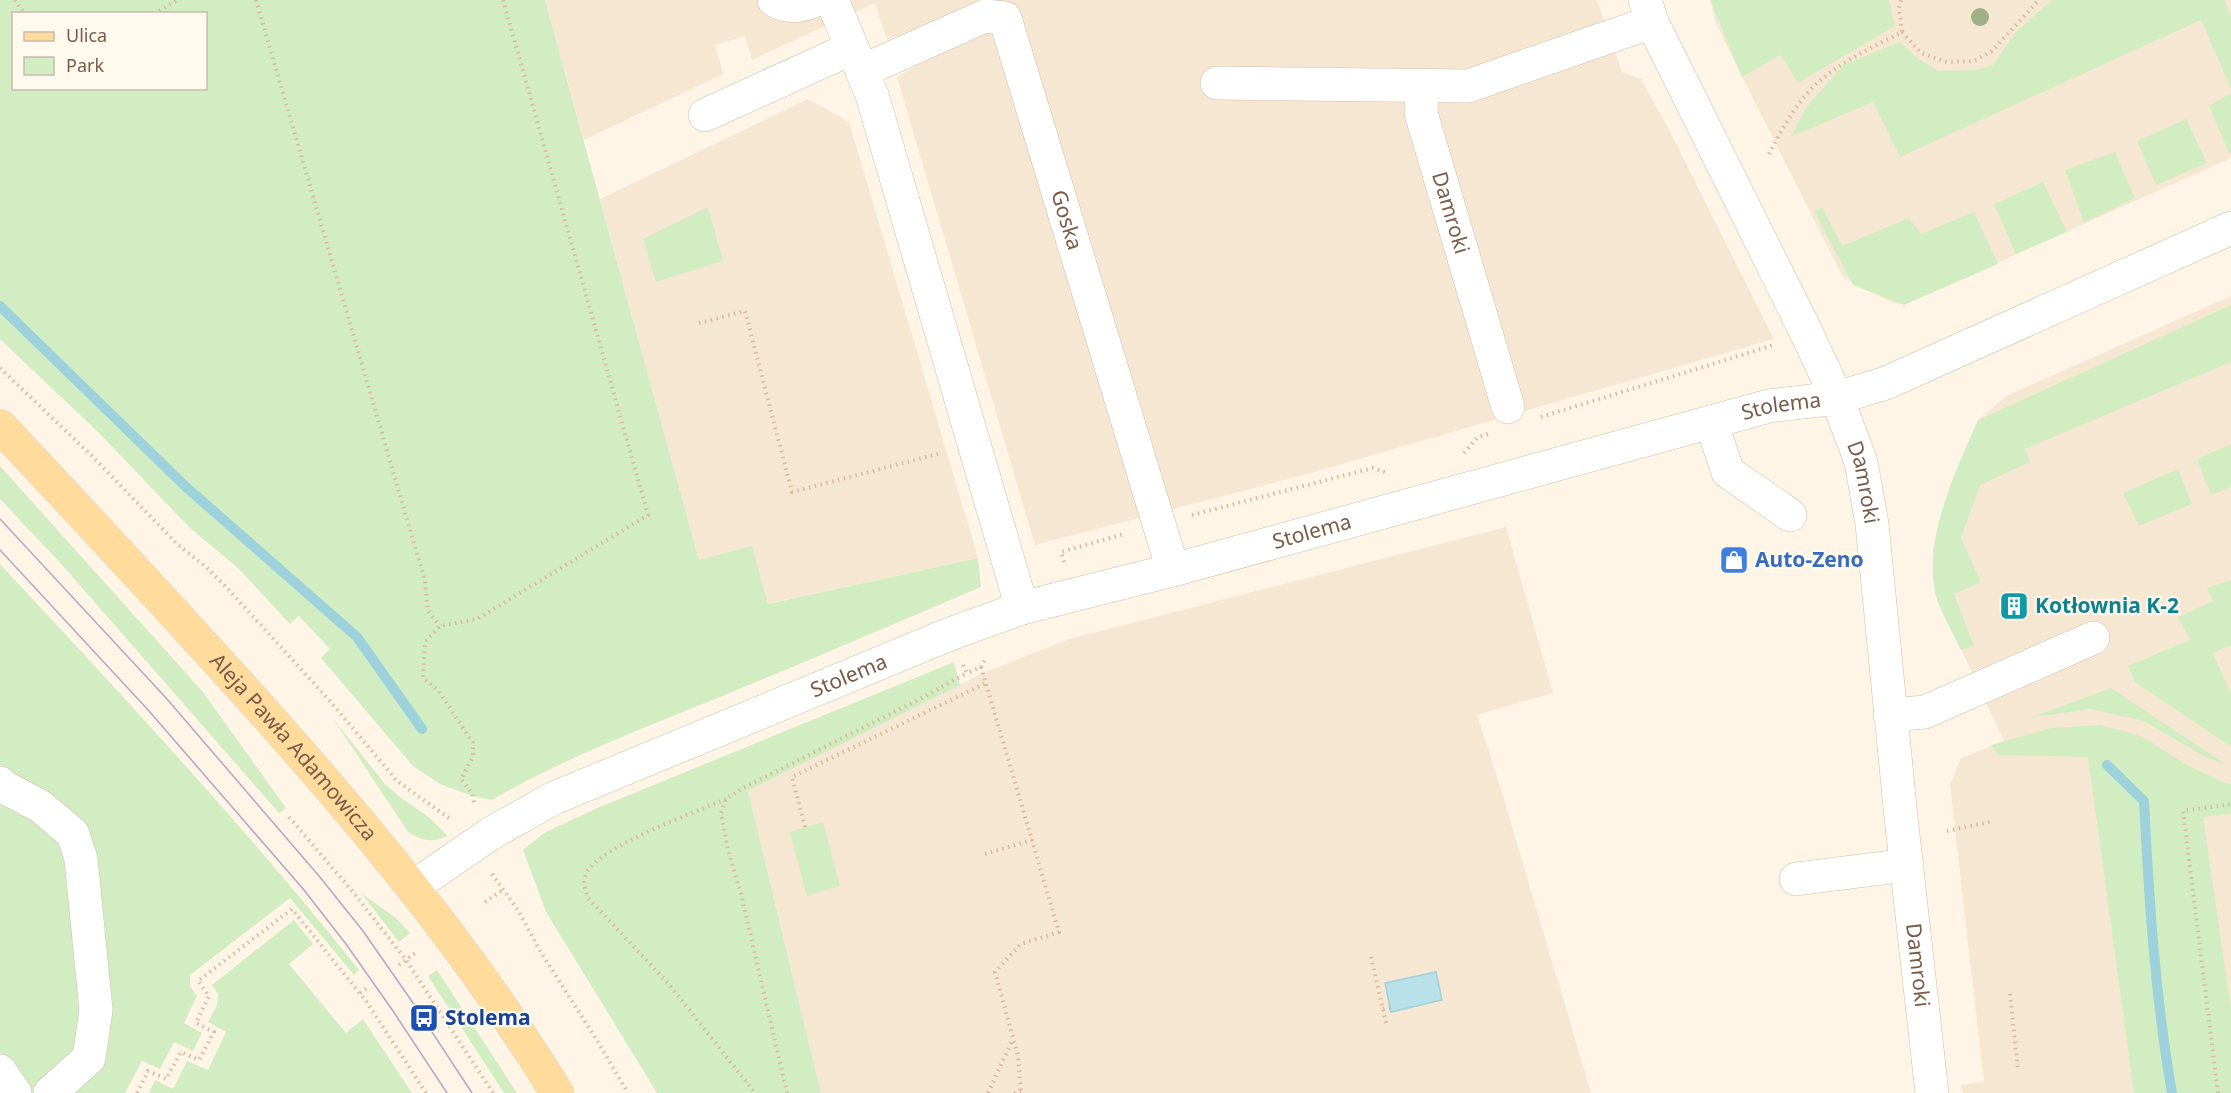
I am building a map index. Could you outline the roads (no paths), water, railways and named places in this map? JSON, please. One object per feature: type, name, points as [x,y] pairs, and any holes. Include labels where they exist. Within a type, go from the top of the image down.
[{"type":"main road","name":"Aleja Pawła Adamowicza","points":[[0,426],[137,572],[335,793],[413,887],[468,961],[557,1093]]},
{"type":"street","points":[[774,0],[782,5],[829,6],[872,95],[1022,608]]},
{"type":"street","name":"Damroki","points":[[1217,83],[1468,86],[1648,11],[1837,398],[1861,462],[1872,524],[1890,715],[1932,1093]]},
{"type":"street","name":"Goska","points":[[857,60],[986,16],[1005,18],[1173,570]]},
{"type":"street","points":[[705,115],[857,60]]},
{"type":"street","name":"Damroki","points":[[1422,87],[1421,113],[1512,420]]},
{"type":"street","name":"Stolema","points":[[413,887],[489,834],[554,798],[939,639],[1022,608],[1173,570],[1769,406],[1837,398],[1886,383],[2231,228]]},
{"type":"street","points":[[1711,422],[1728,472],[1790,515]]},
{"type":"street","points":[[1890,715],[1925,712],[2093,638]]},
{"type":"street","points":[[0,783],[40,806],[73,834],[81,859],[96,1010],[89,1058],[50,1093]]},
{"type":"street","points":[[1796,879],[1907,865]]},
{"type":"street","points":[[0,1071],[15,1093]]},
{"type":"water","points":[[1436,972],[1442,1000],[1391,1012],[1385,983]]},
{"type":"waterway","points":[[0,306],[185,486],[357,637],[422,729]]},
{"type":"waterway","points":[[2107,765],[2144,801],[2157,984],[2172,1093]]},
{"type":"tram line","points":[[0,519],[167,699],[319,876],[363,931],[472,1093]]},
{"type":"tram line","points":[[0,550],[149,711],[304,890],[346,944],[447,1093]]},
{"type":"place","name":"Auto-Zeno","points":[[1734,560]]},
{"type":"place","name":"Kotłownia K-2","points":[[2014,606]]},
{"type":"place","name":"Stolema","points":[[424,1018]]}]
